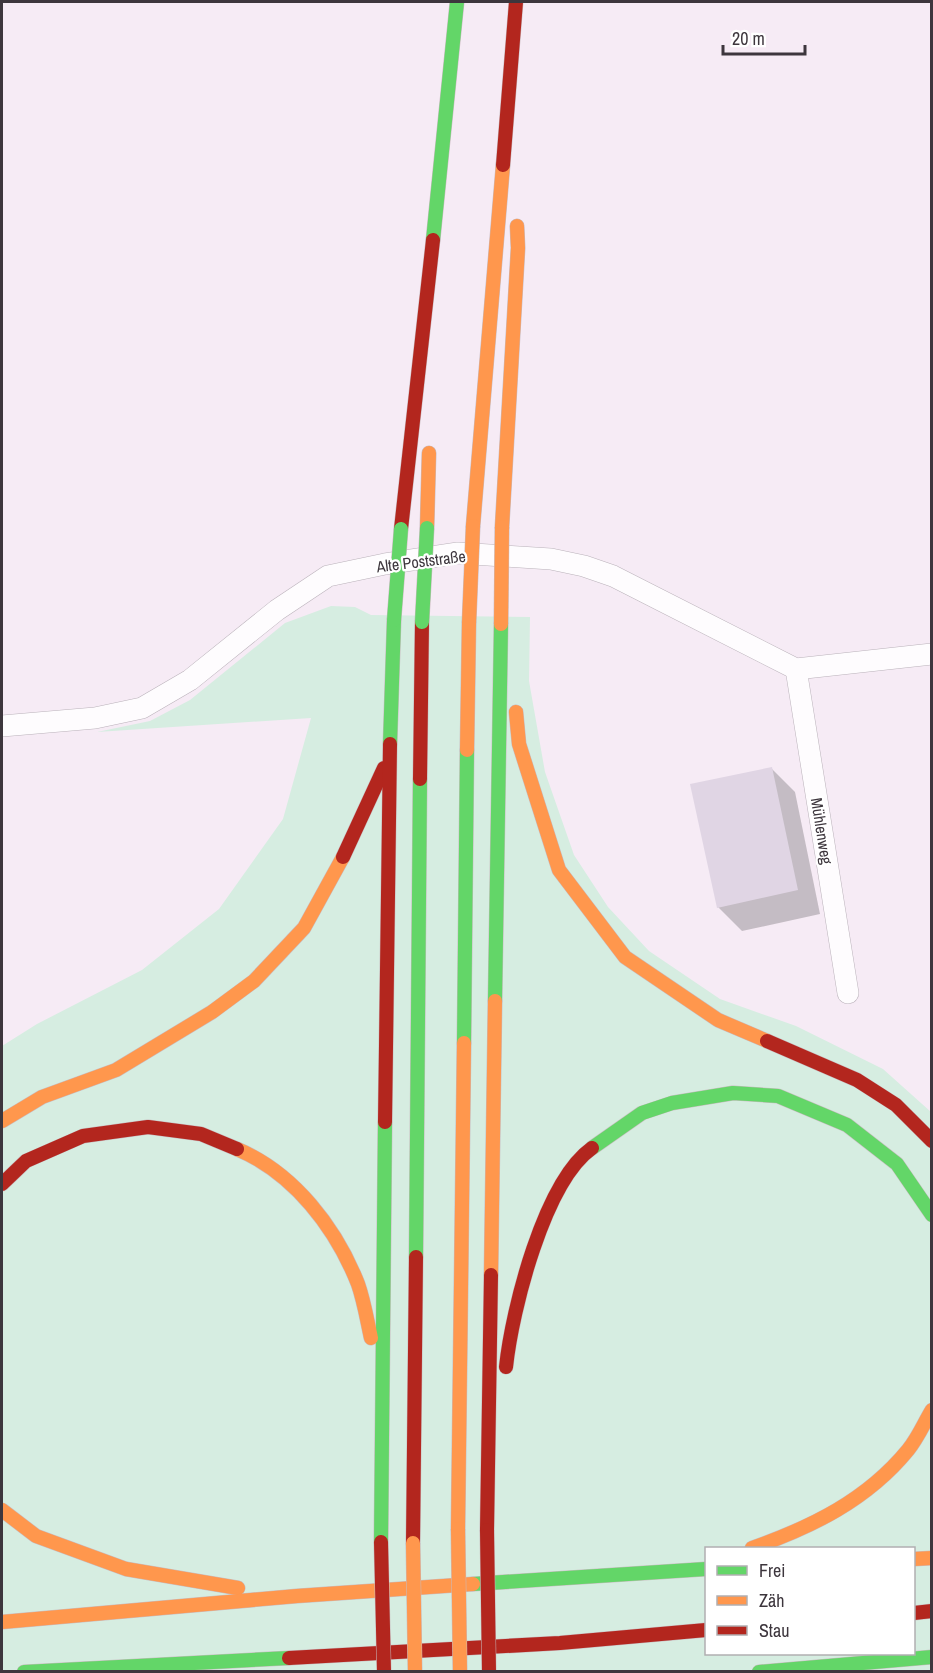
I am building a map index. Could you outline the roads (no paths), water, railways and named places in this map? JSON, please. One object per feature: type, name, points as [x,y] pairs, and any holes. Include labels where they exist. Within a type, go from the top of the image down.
[{"type":"highway","points":[[384,1671],[381,1542],[382,1380],[388,759],[394,620],[401,529],[439,190],[457,2]]},
{"type":"highway","points":[[460,1671],[458,1529],[469,623],[473,526],[516,2]]},
{"type":"highway","points":[[511,65],[515,180]]},
{"type":"highway","points":[[433,365],[439,190]]},
{"type":"highway","points":[[489,1671],[487,1530],[505,624],[502,527],[518,248],[517,214]]},
{"type":"highway","points":[[415,1671],[413,1543],[422,622],[430,435]]},
{"type":"highway","points":[[505,624],[514,678]]},
{"type":"highway","points":[[515,700],[519,744],[558,870],[625,957],[718,1020],[857,1080],[896,1105],[932,1141]]},
{"type":"highway","points":[[2,1120],[42,1097],[116,1070],[212,1012],[254,981],[304,928],[347,849],[388,759]]},
{"type":"highway","points":[[487,1530],[508,1347],[525,1271],[563,1183],[585,1153],[642,1113],[672,1102],[733,1093],[778,1096],[847,1125],[897,1164],[932,1215]]},
{"type":"highway","points":[[2,1184],[26,1161],[82,1136],[148,1127],[201,1134],[256,1157],[304,1196],[334,1236],[357,1285],[382,1380]]},
{"type":"highway","points":[[755,1547],[828,1518],[866,1492],[909,1449],[932,1410]]},
{"type":"highway","points":[[2,1510],[36,1536],[126,1569],[202,1583],[297,1596]]},
{"type":"highway","points":[[915,1559],[932,1558]]},
{"type":"highway","points":[[2,1622],[297,1596],[702,1568]]},
{"type":"highway","points":[[915,1613],[932,1611]]},
{"type":"highway","points":[[24,1671],[548,1643],[705,1630]]},
{"type":"highway","points":[[759,1671],[932,1657]]},
{"type":"street","name":"Alte Poststraße","points":[[2,726],[95,718],[142,708],[190,680],[277,610],[328,576],[385,564],[459,553],[551,559],[584,566],[613,576],[796,669]]},
{"type":"street","points":[[796,669],[932,654]]},
{"type":"street","name":"Mühlenweg","points":[[796,669],[848,993]]}]
